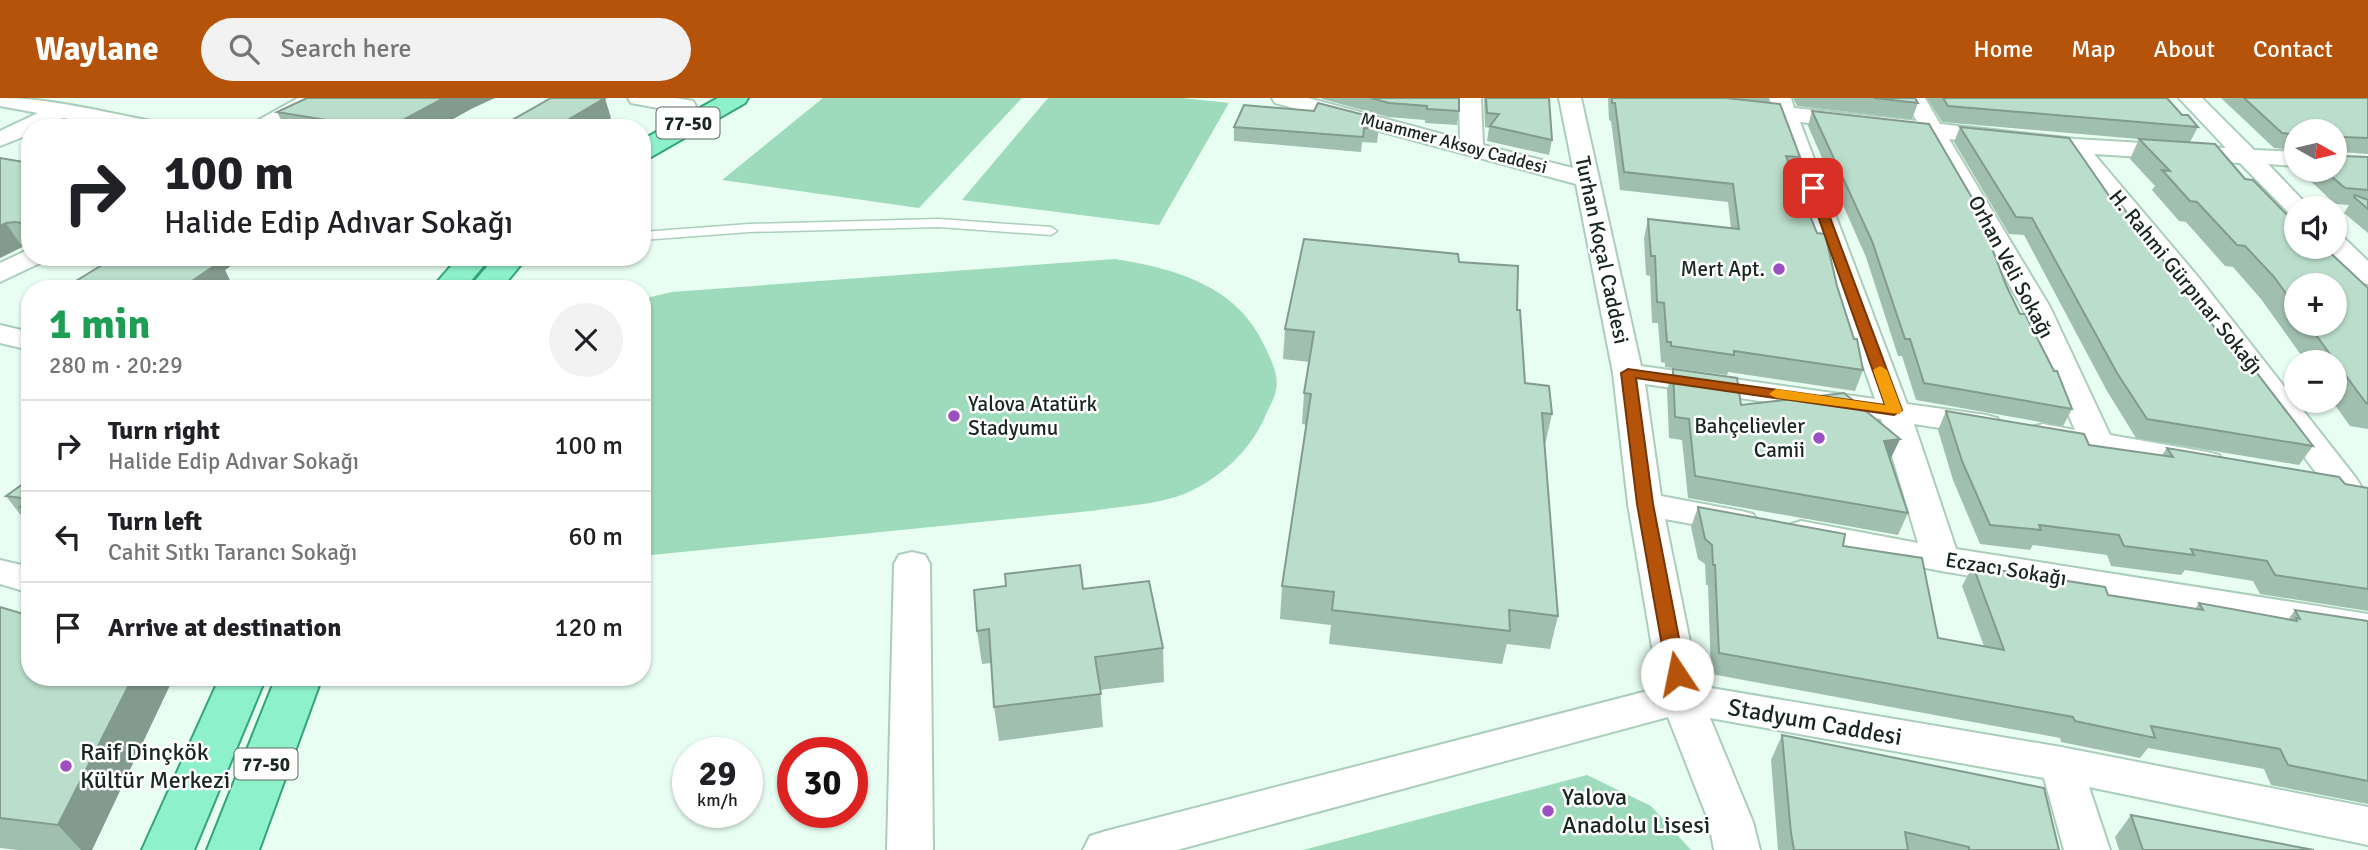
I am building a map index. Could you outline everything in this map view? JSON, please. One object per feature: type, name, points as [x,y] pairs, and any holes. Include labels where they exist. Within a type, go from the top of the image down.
[{"type":"main road","name":"77-50","points":[[651,146],[736,98]]},
{"type":"main road","name":"77-50","points":[[651,126],[694,102]]},
{"type":"main road","points":[[454,280],[468,266]]},
{"type":"main road","points":[[492,280],[504,266]]},
{"type":"main road","name":"77-50","points":[[168,850],[239,686]]},
{"type":"main road","name":"77-50","points":[[233,850],[296,686]]},
{"type":"street","points":[[277,119],[314,98]]},
{"type":"street","points":[[639,98],[694,102]]},
{"type":"street","points":[[1470,98],[1472,148]]},
{"type":"street","name":"Turhan Koçal Caddesi","points":[[1570,98],[1628,373],[1645,504],[1681,698],[1731,822],[1737,850]]},
{"type":"street","name":"Orhan Veli Sokağı","points":[[1914,98],[1936,131],[2036,307],[2097,443]]},
{"type":"street","points":[[2190,98],[2286,196]]},
{"type":"street","name":"Muammer Aksoy Caddesi","points":[[1290,99],[1585,179]]},
{"type":"street","points":[[0,100],[47,105],[111,119]]},
{"type":"street","points":[[28,119],[47,105]]},
{"type":"street","points":[[1709,105],[1783,106],[1936,131],[2075,146],[2284,158]]},
{"type":"street","points":[[1783,106],[1894,410],[1941,559]]},
{"type":"street","points":[[0,139],[21,124]]},
{"type":"street","name":"H. Rahmi Gürpınar Sokağı","points":[[2075,146],[2356,488]]},
{"type":"street","points":[[2347,255],[2366,272]]},
{"type":"street","points":[[0,274],[21,262]]},
{"type":"street","points":[[0,334],[21,339]]},
{"type":"street","points":[[1628,373],[1894,410],[2234,467]]},
{"type":"street","points":[[2303,479],[2356,488]]},
{"type":"street","name":"Eczacı Sokağı","points":[[1645,504],[1941,559],[2368,628]]},
{"type":"street","points":[[910,850],[912,564]]},
{"type":"street","points":[[0,572],[21,578]]},
{"type":"street","name":"Stadyum Caddesi","points":[[1105,850],[1681,698],[2061,764],[2368,826]]},
{"type":"street","points":[[2061,764],[2087,850]]},
{"type":"lane","points":[[651,235],[749,228],[939,223],[1051,231]]},
{"type":"green space","points":[[823,98],[1022,98],[919,208],[722,180]]},
{"type":"green space","points":[[1048,98],[1182,98],[1229,103],[1159,225],[962,200]]},
{"type":"green space","name":"Yalova Atatürk Stadyumu","points":[[1115,259],[1183,275],[1223,295],[1254,327],[1271,359],[1277,384],[1258,431],[1241,454],[1209,481],[1173,498],[1091,511],[651,555],[651,297],[672,292]]},
{"type":"green space","name":"Yalova Anadolu Lisesi","points":[[1587,775],[1651,806],[1691,850],[1303,850]]},
{"type":"building","points":[[307,98],[444,98],[405,119],[320,119],[277,112]]},
{"type":"building","points":[[551,98],[605,98],[569,119],[514,119]]},
{"type":"building","points":[[1371,98],[1459,98],[1459,111],[1427,109],[1427,106],[1389,103]]},
{"type":"building","points":[[1486,98],[1549,98],[1552,140],[1490,126],[1499,114],[1487,113]]},
{"type":"building","points":[[1612,98],[1726,98],[1780,104],[1800,157],[1786,156],[1817,233],[1825,234],[1837,286],[1854,339],[1857,339],[1863,370],[1734,351],[1734,355],[1671,346],[1671,342],[1667,342],[1664,303],[1657,302],[1655,256],[1651,256],[1648,219],[1739,229],[1733,184],[1624,172],[1615,103],[1612,103]]},
{"type":"building","points":[[1874,98],[1915,98],[1918,103]]},
{"type":"building","points":[[1943,98],[2167,98],[2182,115],[2188,115],[2198,127],[1948,106]]},
{"type":"building","points":[[2244,98],[2368,98],[2368,138],[2347,137],[2347,119],[2284,119],[2282,133]]},
{"type":"building","points":[[1318,103],[1380,119],[1379,129],[1364,128],[1363,137],[1234,127],[1244,105],[1314,111]]},
{"type":"building","points":[[1812,111],[1929,124],[1982,215],[1975,214],[1987,235],[2006,285],[2020,314],[2025,314],[2054,371],[2057,371],[2072,409],[1924,383],[1910,339],[1905,339],[1872,241]]},
{"type":"building","points":[[1960,127],[2069,138],[2110,197],[2115,197],[2225,341],[2233,342],[2284,408],[2284,413],[2288,413],[2313,446],[2147,419],[2117,373],[2032,218],[2016,217]]},
{"type":"building","points":[[2139,139],[2215,144],[2245,179],[2253,180],[2284,212],[2284,259],[2337,259],[2368,288],[2368,404],[2347,377],[2347,350],[2327,350],[2317,336],[2347,336],[2347,273],[2284,273],[2284,291],[2245,246],[2237,245],[2197,202],[2190,201],[2162,170],[2170,171]]},
{"type":"building","points":[[2347,156],[2368,157],[2368,190],[2345,188],[2338,182],[2347,182]]},
{"type":"building","points":[[0,158],[21,162],[21,223],[6,223],[0,226]]},
{"type":"building","points":[[2355,195],[2368,200],[2368,209],[2354,197]]},
{"type":"building","points":[[1304,239],[1458,254],[1459,262],[1518,266],[1517,310],[1520,310],[1525,383],[1549,386],[1552,414],[1542,413],[1558,616],[1509,610],[1510,631],[1332,610],[1334,592],[1282,586],[1311,394],[1304,393],[1314,332],[1285,329]]},
{"type":"building","points":[[100,266],[214,266],[193,280],[78,280]]},
{"type":"building","points":[[1673,369],[1737,378],[1741,405],[1844,393],[1900,439],[1884,441],[1908,513],[1695,476],[1689,419],[1675,417]]},
{"type":"building","points":[[1946,411],[2084,434],[2089,445],[2173,457],[2167,448],[2339,477],[2345,484],[2368,488],[2368,589],[2275,575],[2267,561],[2191,549],[2194,555],[2124,546],[2119,535],[2039,525],[2041,530],[1990,525],[1962,461]]},
{"type":"building","points":[[21,485],[21,498],[6,496]]},
{"type":"building","points":[[1698,507],[1845,534],[1843,546],[1922,558],[1938,638],[2004,650],[1973,566],[2105,587],[2108,595],[2203,610],[2199,603],[2297,621],[2296,618],[2300,619],[2295,610],[2368,621],[2368,781],[2288,765],[2280,749],[2151,726],[2155,738],[2075,721],[2073,717],[1719,653],[1715,565],[1712,545],[1705,539]]},
{"type":"building","points":[[1080,565],[1083,589],[1149,581],[1163,648],[1095,657],[1101,694],[994,707],[989,629],[977,631],[974,590],[1006,586],[1005,574]]},
{"type":"building","points":[[0,607],[21,613],[21,686],[128,686],[58,825],[0,818]]},
{"type":"building","points":[[1782,735],[2044,788],[2059,850],[1969,850],[1969,847],[1905,832],[1908,850],[1794,850]]},
{"type":"building","points":[[2131,815],[2314,850],[2143,850]]},
{"type":"slow traffic","points":[[1776,394],[1894,410],[1880,370]]},
{"type":"place","name":"Mert Apt.","points":[[1779,269]]},
{"type":"place","name":"Yalova Atatürk Stadyumu","points":[[954,416]]},
{"type":"place","name":"Bahçelievler Camii","points":[[1819,438]]},
{"type":"place","name":"Raif Dinçkök Kültür Merkezi","points":[[66,766]]},
{"type":"place","name":"Yalova Anadolu Lisesi","points":[[1548,811]]},
{"type":"route","points":[[1677,674],[1645,504],[1628,373],[1894,410],[1813,188]]}]
